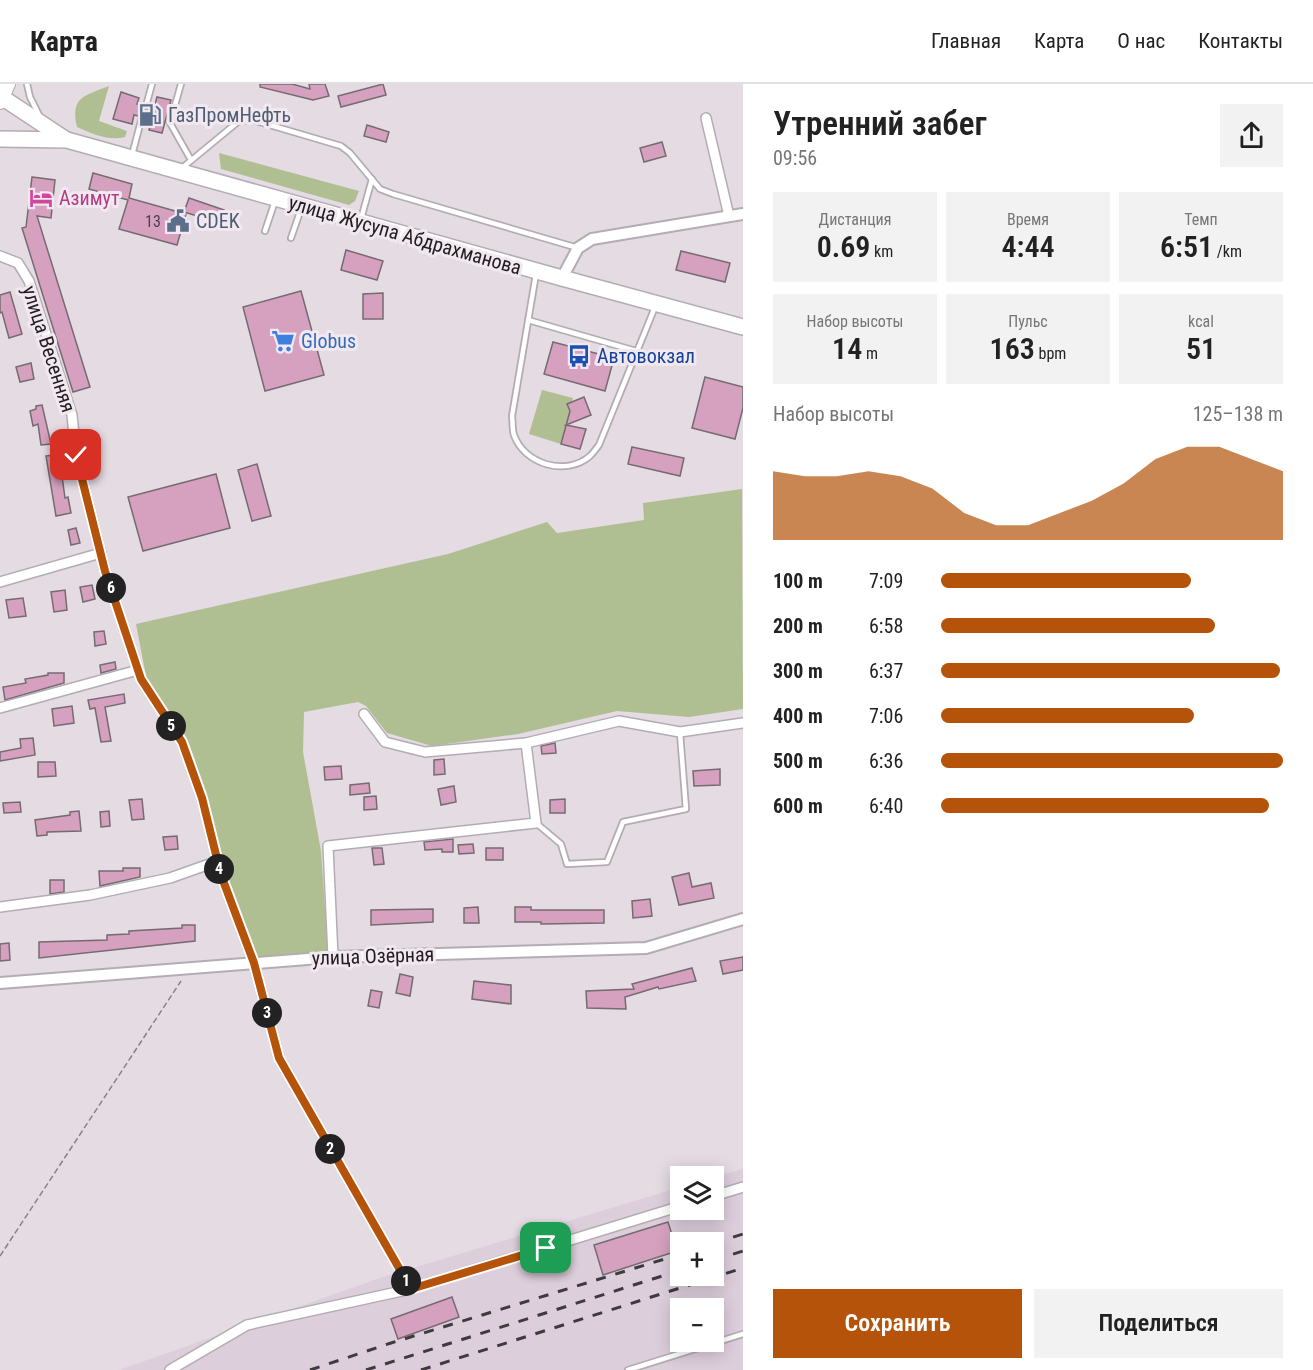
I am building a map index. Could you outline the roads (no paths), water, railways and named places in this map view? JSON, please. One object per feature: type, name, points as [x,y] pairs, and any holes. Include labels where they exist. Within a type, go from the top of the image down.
[{"type":"highway","name":"улица Жусупа Абдрахманова","points":[[2,95],[44,126],[68,140],[743,327]]},
{"type":"highway","name":"улица Жусупа Абдрахманова","points":[[0,139],[68,140]]},
{"type":"street","points":[[706,118],[729,216]]},
{"type":"street","points":[[562,278],[578,248],[592,239],[743,214]]},
{"type":"street","name":"улица Весенняя","points":[[0,256],[18,263],[29,281],[72,415],[76,455],[101,553],[138,670],[141,679],[182,742],[202,798],[218,861],[254,963],[279,1058],[411,1289]]},
{"type":"street","points":[[0,582],[101,553]]},
{"type":"street","points":[[0,708],[138,670]]},
{"type":"street","points":[[364,714],[385,742],[424,752],[526,743],[619,721],[680,732],[743,723]]},
{"type":"street","points":[[333,957],[328,846],[536,823],[526,743]]},
{"type":"street","points":[[0,908],[90,896],[170,878],[218,861]]},
{"type":"street","name":"улица Озёрная","points":[[0,983],[333,957],[646,948],[743,919]]},
{"type":"street","points":[[724,1193],[743,1187]]},
{"type":"street","points":[[170,1370],[247,1325],[411,1289],[670,1209]]},
{"type":"lane","points":[[27,84],[30,97],[44,126]]},
{"type":"lane","points":[[146,106],[152,84]]},
{"type":"lane","points":[[181,84],[170,123],[191,160]]},
{"type":"lane","points":[[131,159],[142,117]]},
{"type":"lane","points":[[177,171],[239,121],[253,120],[341,146],[350,153],[380,189],[578,248]]},
{"type":"lane","points":[[360,222],[372,179]]},
{"type":"lane","points":[[266,231],[275,198]]},
{"type":"lane","points":[[291,238],[302,206]]},
{"type":"lane","points":[[536,271],[512,416],[514,435],[522,448],[532,458],[546,465],[576,464],[589,457],[599,445],[656,304]]},
{"type":"lane","points":[[528,320],[636,351]]},
{"type":"lane","points":[[536,823],[561,844],[567,864],[607,862],[623,822],[686,809],[680,732]]},
{"type":"lane","points":[[628,1370],[743,1334]]},
{"type":"railway","points":[[724,1240],[743,1234]]},
{"type":"railway","points":[[724,1257],[743,1251]]},
{"type":"railway","points":[[310,1370],[670,1257]]},
{"type":"railway","points":[[421,1370],[743,1268]]},
{"type":"railway","points":[[366,1370],[670,1273]]},
{"type":"place","name":"ГазПромНефть","points":[[150,115]]},
{"type":"place","name":"Азимут","points":[[41,198]]},
{"type":"place","name":"CDEK","points":[[178,221]]},
{"type":"place","name":"Globus","points":[[283,341]]},
{"type":"place","name":"Автовокзал","points":[[579,356]]}]
